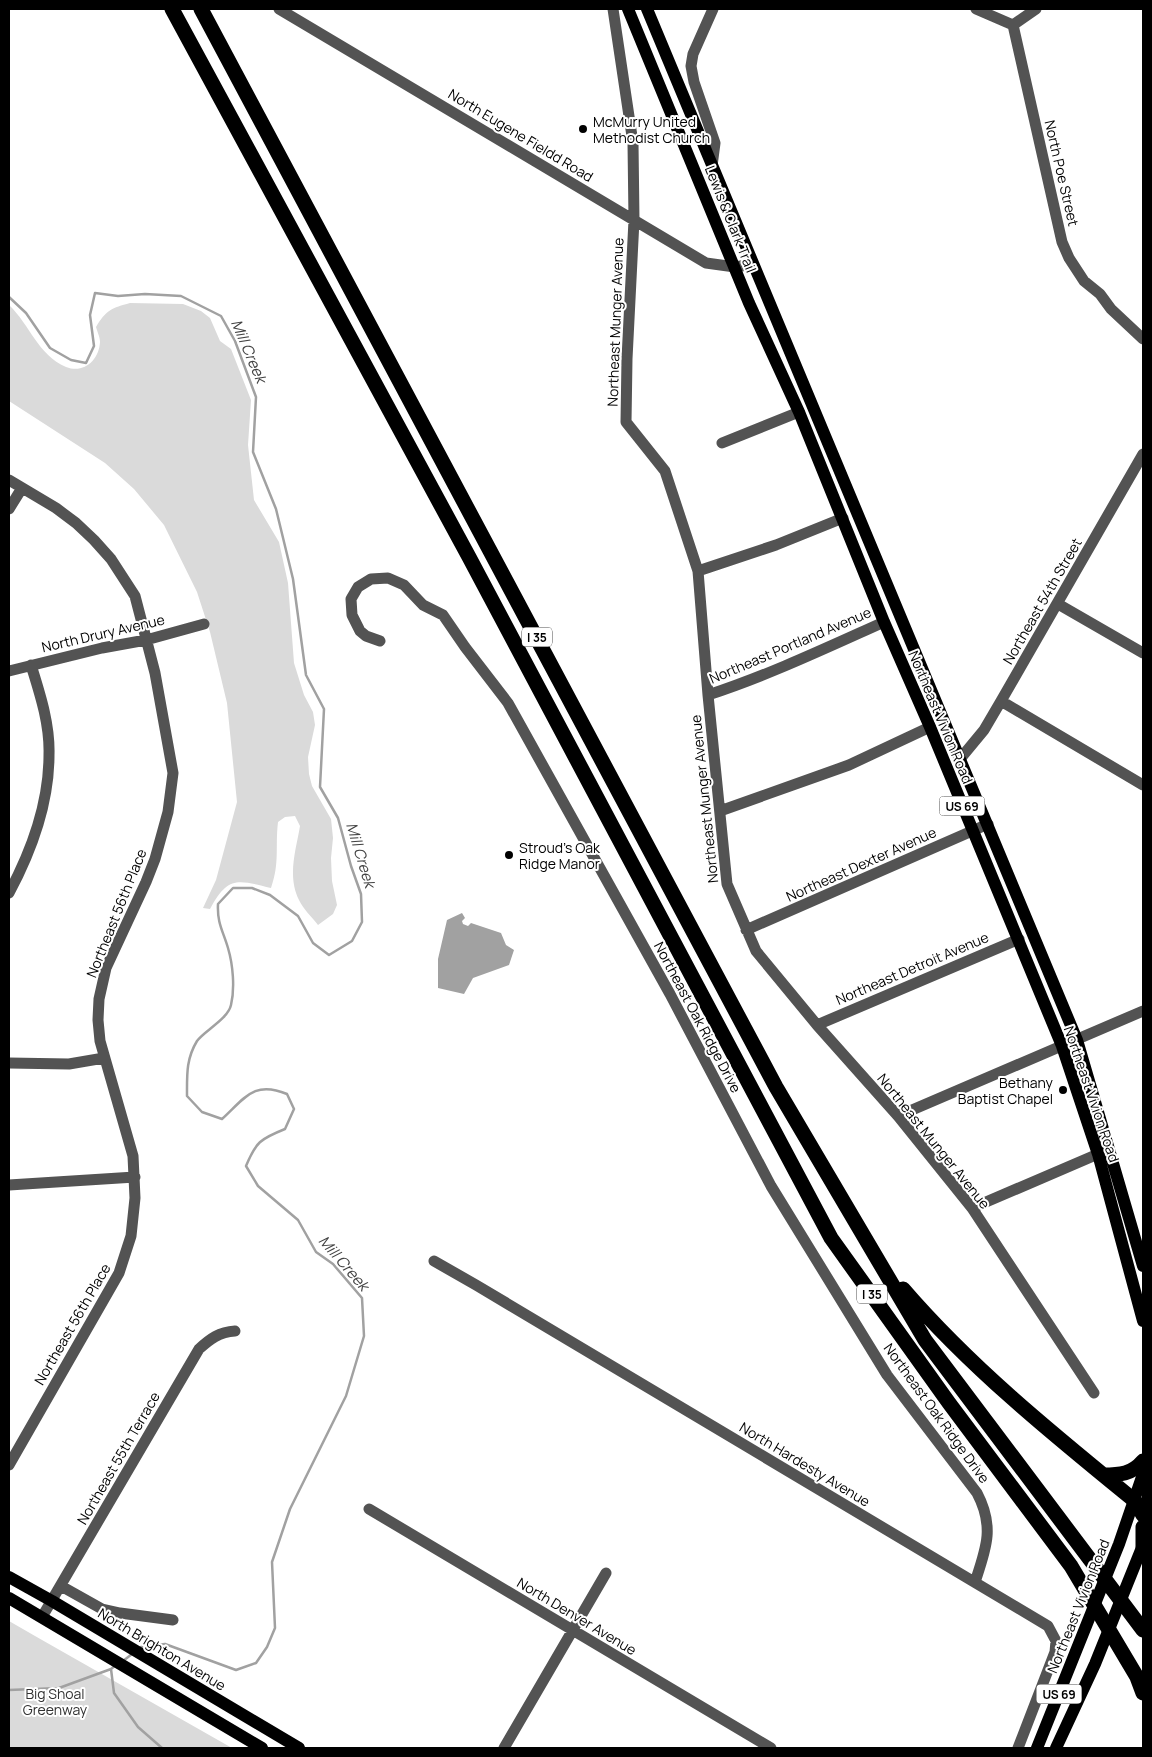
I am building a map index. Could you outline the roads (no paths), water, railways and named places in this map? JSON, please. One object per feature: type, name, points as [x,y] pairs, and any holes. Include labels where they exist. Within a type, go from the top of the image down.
[{"type":"highway","name":"I 35","points":[[172,9],[469,557],[831,1238],[1071,1566],[1137,1677],[1143,1693]]},
{"type":"highway","name":"I 35","points":[[201,9],[776,1087],[925,1340],[1143,1630]]},
{"type":"highway","points":[[879,1262],[933,1324],[1053,1434],[1135,1501],[1143,1515]]},
{"type":"highway","points":[[1103,1474],[1122,1475],[1136,1469],[1143,1461]]},
{"type":"highway","points":[[1143,1527],[1143,1546]]},
{"type":"main road","name":"Lewis & Clark Trail","points":[[628,9],[750,302]]},
{"type":"main road","name":"Lewis & Clark Trail","points":[[646,9],[764,289]]},
{"type":"main road","name":"Northeast Vivion Road","points":[[764,289],[1077,1040],[1143,1266]]},
{"type":"main road","name":"Northeast Vivion Road","points":[[750,302],[799,412],[884,622],[930,727],[1062,1046],[1098,1154],[1143,1321]]},
{"type":"main road","name":"Northeast Vivion Road","points":[[1036,1748],[1119,1544],[1143,1474]]},
{"type":"main road","name":"US 69","points":[[1056,1748],[1095,1664],[1143,1546]]},
{"type":"main road","name":"North Brighton Avenue","points":[[9,1577],[52,1600],[299,1748]]},
{"type":"main road","points":[[9,1598],[262,1748]]},
{"type":"street","name":"North Eugene Fieldd Road","points":[[279,9],[706,263],[735,267],[754,264]]},
{"type":"street","name":"Northeast Munger Avenue","points":[[612,9],[634,143],[634,220],[627,358],[626,422],[665,471],[698,571],[726,884],[756,951],[817,1025],[898,1116],[972,1208],[1094,1393]]},
{"type":"street","points":[[712,166],[715,143],[692,77],[692,60],[714,9]]},
{"type":"street","points":[[976,9],[1013,25],[1036,9]]},
{"type":"street","name":"North Poe Street","points":[[1013,25],[1062,242],[1069,258],[1084,281],[1100,294],[1111,309],[1143,339]]},
{"type":"street","points":[[722,443],[799,412]]},
{"type":"street","name":"Northeast 54th Street","points":[[960,759],[984,730],[1002,701],[1143,454]]},
{"type":"street","name":"Northeast 56th Place","points":[[9,480],[56,508],[76,523],[111,559],[135,596],[155,673],[173,773],[168,812],[155,859],[106,968],[99,999],[98,1020],[104,1058],[132,1148],[135,1177],[134,1221],[131,1236],[120,1273],[9,1465]]},
{"type":"street","points":[[9,508],[22,488]]},
{"type":"street","points":[[698,571],[776,545],[843,518]]},
{"type":"street","name":"Northeast Oak Ridge Drive","points":[[380,641],[366,636],[360,631],[352,615],[351,599],[358,587],[371,578],[388,578],[404,586],[424,605],[443,615],[508,703],[670,994],[771,1186],[887,1375],[977,1494],[988,1526],[988,1538],[975,1582]]},
{"type":"street","points":[[1058,604],[1143,653]]},
{"type":"street","name":"Northeast Portland Avenue","points":[[708,695],[798,661],[884,622]]},
{"type":"street","name":"North Drury Avenue","points":[[9,671],[102,648],[146,640],[204,624]]},
{"type":"street","points":[[9,893],[34,840],[46,785],[50,754],[43,704],[31,665]]},
{"type":"street","points":[[1002,701],[1143,785]]},
{"type":"street","points":[[720,811],[849,765],[930,727]]},
{"type":"street","name":"Northeast Dexter Avenue","points":[[746,930],[988,824]]},
{"type":"street","name":"Northeast Detroit Avenue","points":[[817,1025],[1018,940]]},
{"type":"street","points":[[898,1116],[1143,1011]]},
{"type":"street","points":[[9,1063],[69,1064],[104,1058]]},
{"type":"street","points":[[972,1208],[1098,1154]]},
{"type":"street","points":[[9,1185],[135,1177]]},
{"type":"street","name":"North Hardesty Avenue","points":[[434,1262],[476,1285],[1044,1623],[1052,1631],[1056,1641],[1055,1652],[1018,1748]]},
{"type":"street","name":"Northeast 55th Terrace","points":[[42,1617],[199,1349],[213,1337],[227,1331],[235,1331]]},
{"type":"street","name":"North Denver Avenue","points":[[369,1509],[771,1748]]},
{"type":"street","points":[[504,1748],[606,1573]]},
{"type":"street","points":[[61,1586],[102,1609],[172,1620]]},
{"type":"waterway","name":"Mill Creek","points":[[9,297],[26,313],[50,348],[71,360],[86,363],[94,346],[90,315],[95,293],[118,296],[145,294],[181,296],[221,316],[235,341],[256,397],[253,452],[276,509],[293,579],[306,675],[324,709],[320,787],[338,818],[361,894],[362,922],[352,941],[329,955],[313,943],[298,916],[270,895],[252,888],[233,888],[218,904],[219,922],[228,948],[233,976],[231,1005],[221,1020],[200,1037],[193,1048],[188,1067],[187,1096],[202,1112],[222,1119],[244,1098],[258,1090],[276,1090],[287,1094],[294,1109],[285,1129],[260,1142],[246,1166],[258,1186],[298,1220],[316,1252],[333,1264],[362,1298],[364,1336],[346,1396],[290,1509],[272,1562],[275,1628],[267,1647],[256,1663],[236,1670],[165,1644],[141,1647]]},
{"type":"waterway","name":"Mill Creek","points":[[123,1661],[132,1654]]},
{"type":"waterway","name":"Mill Creek","points":[[116,1665],[111,1669],[114,1693],[138,1727],[162,1748]]},
{"type":"waterway","points":[[9,1690],[59,1688],[111,1669]]},
{"type":"place","name":"McMurry United Methodist Church","points":[[583,129]]},
{"type":"place","name":"Stroud's Oak Ridge Manor","points":[[509,855]]},
{"type":"place","name":"Bethany Baptist Chapel","points":[[1063,1090]]},
{"type":"park label","name":"Big Shoal Greenway","points":[[55,1702]]}]
